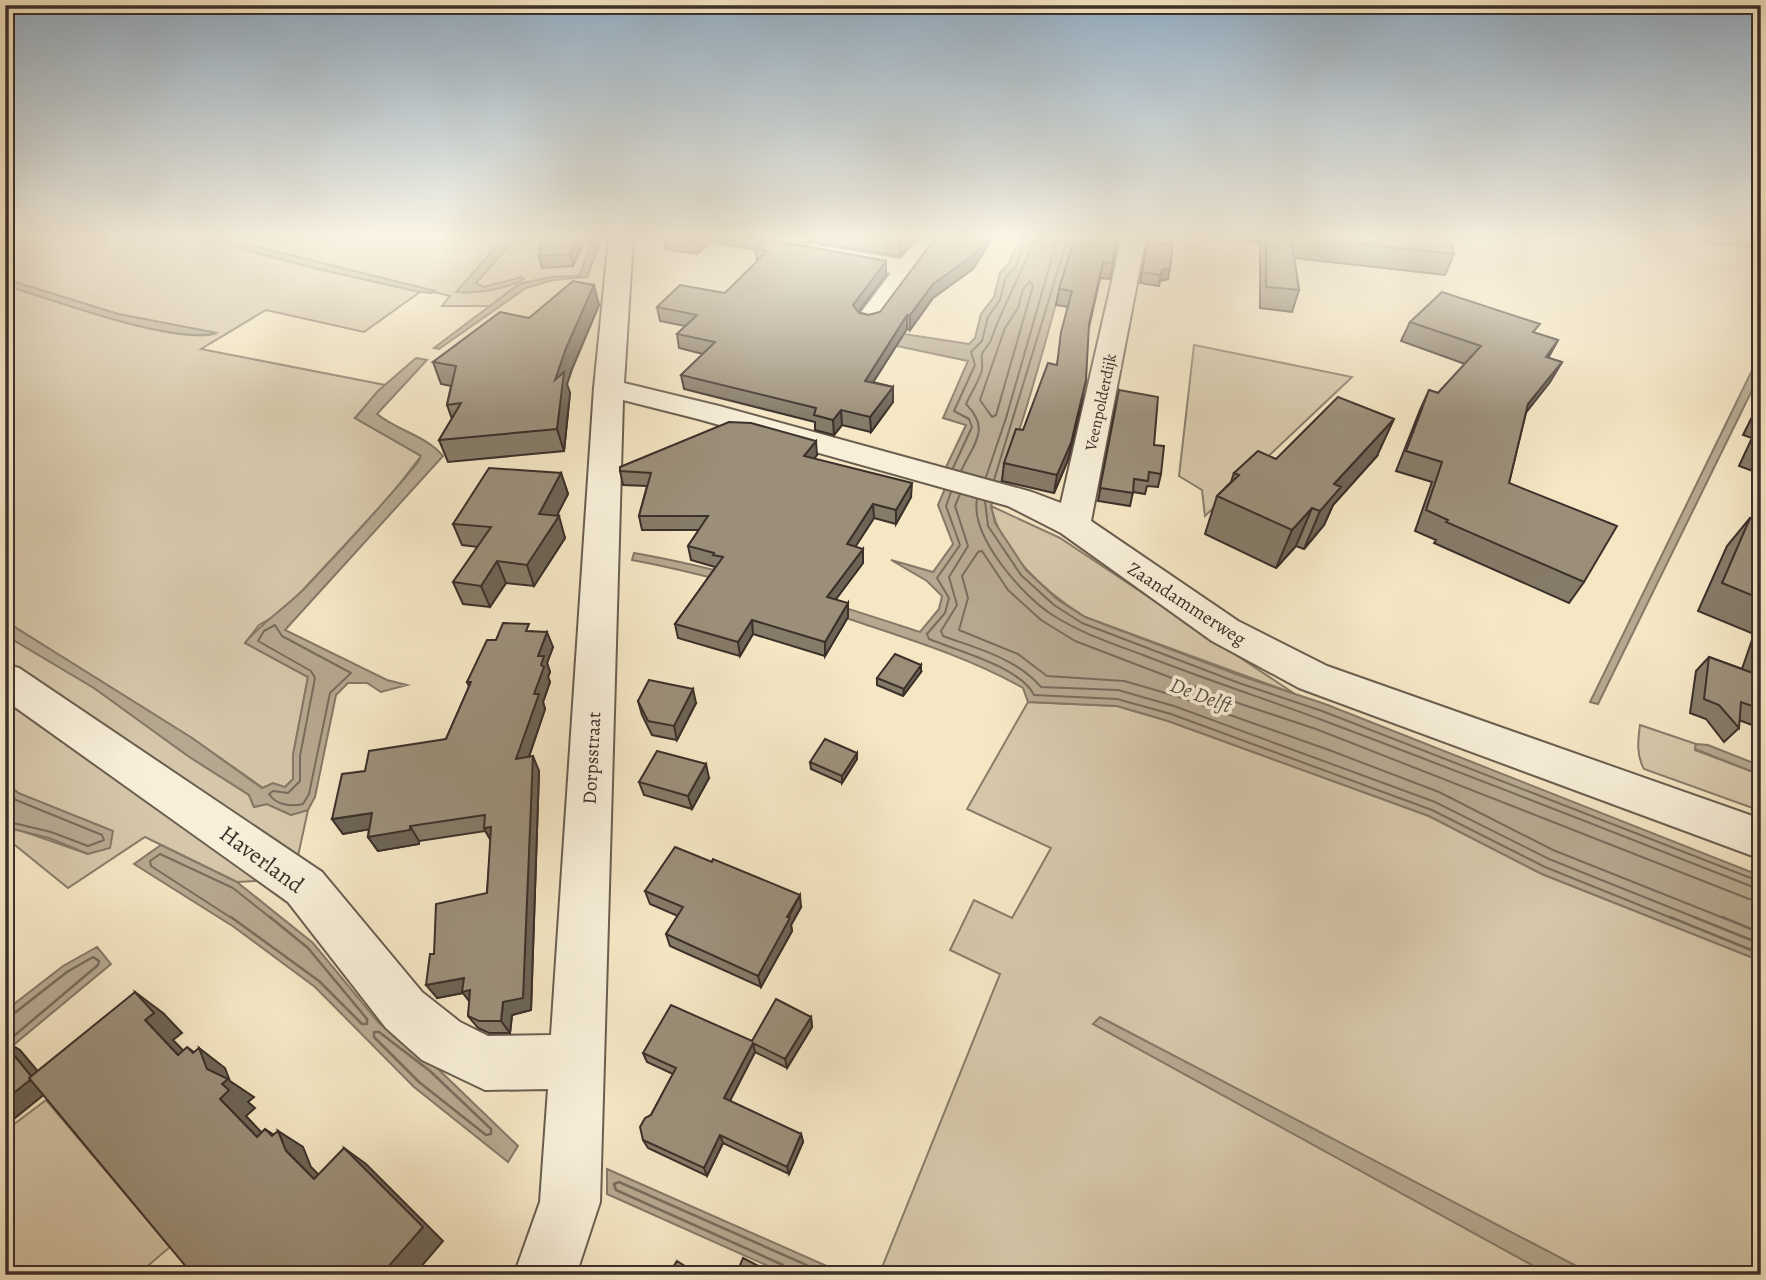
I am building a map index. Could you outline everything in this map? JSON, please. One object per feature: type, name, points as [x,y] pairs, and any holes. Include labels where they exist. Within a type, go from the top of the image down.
[{"type":"street","name":"Dorpsstraat","points":[[545,1275],[570,1202],[609,388],[616,297]]},
{"type":"street","points":[[869,319],[886,297]]},
{"type":"street","name":"Veenpolderdijk","points":[[1073,525],[1121,297]]},
{"type":"street","name":"Zaandammerweg","points":[[609,388],[708,412],[1020,499],[1073,525],[1225,631],[1313,677],[1761,839]]},
{"type":"street","name":"Haverland","points":[[5,679],[305,887],[404,1010],[441,1041],[485,1063],[576,1062]]},
{"type":"shaded area","points":[[5,297],[42,297],[113,319],[175,333],[216,333],[118,314],[62,297],[413,297],[364,332],[266,310],[201,349],[385,385],[355,418],[421,456],[391,495],[303,590],[278,614],[259,625],[245,643],[308,677],[293,755],[293,779],[285,787],[263,788],[192,738],[5,621]]},
{"type":"shaded area","points":[[449,297],[503,297],[491,306],[442,306]]},
{"type":"shaded area","points":[[1194,345],[1352,377],[1205,516],[1202,490],[1179,476]]},
{"type":"shaded area","points":[[991,506],[1060,538],[1295,694],[1085,617],[1055,596],[1027,570],[1004,540]]},
{"type":"shaded area","points":[[5,635],[94,688],[188,756],[249,795],[254,807],[267,804],[291,815],[308,810],[293,879],[237,882],[145,837],[68,888],[5,837],[5,825],[88,854],[112,831],[18,793],[5,781]]},
{"type":"shaded area","points":[[1028,702],[1117,706],[1168,721],[1429,816],[1542,874],[1761,961],[1761,1275],[879,1275],[1000,974],[950,950],[974,900],[1012,918],[1051,848],[967,809]]},
{"type":"shaded area","points":[[1640,725],[1696,744],[1695,750],[1761,775],[1761,811],[1644,769],[1638,742]]},
{"type":"shaded area","points":[[46,1100],[170,1247],[137,1275],[5,1275],[5,1125],[9,1128]]},
{"type":"water","points":[[41,297],[62,297],[118,314],[217,333],[171,333]]},
{"type":"water","points":[[502,297],[514,297],[439,349],[434,348]]},
{"type":"water","name":"De Delft","points":[[994,297],[1058,297],[1027,406],[991,506],[995,523],[1026,570],[1058,600],[1085,617],[1241,676],[1325,704],[1761,876],[1761,961],[1542,874],[1429,816],[1168,721],[1117,706],[1028,702],[1023,688],[965,660],[925,645],[750,588],[632,560],[634,553],[743,577],[920,632],[939,609],[942,596],[927,581],[891,560],[933,572],[953,544],[938,505],[944,491],[946,467],[966,425],[943,418],[968,361],[807,327],[787,316],[969,344],[975,338],[981,314]]},
{"type":"water","points":[[1761,352],[1761,372],[1598,704],[1590,702]]},
{"type":"water","points":[[416,358],[427,360],[377,414],[428,443],[443,456],[285,630],[387,680],[407,685],[381,692],[367,683],[348,683],[336,695],[315,797],[308,810],[291,815],[267,804],[254,807],[249,795],[188,756],[94,688],[5,635],[5,621],[192,738],[262,788],[273,783],[285,787],[293,779],[293,755],[308,677],[245,643],[304,589],[418,462],[421,456],[355,418],[378,391]]},
{"type":"water","points":[[1696,744],[1708,745],[1761,766],[1761,775],[1695,749]]},
{"type":"water","points":[[5,781],[18,793],[113,831],[110,848],[88,854],[49,838],[9,828],[5,825]]},
{"type":"water","points":[[161,845],[237,882],[313,943],[379,1023],[434,1065],[518,1146],[508,1162],[414,1087],[315,987],[234,927],[134,864]]},
{"type":"water","points":[[97,947],[111,964],[5,1052],[5,1011],[63,966]]},
{"type":"water","points":[[1100,1017],[1592,1275],[1550,1275],[1093,1024]]},
{"type":"water","points":[[607,1169],[847,1275],[788,1275],[607,1194]]},
{"type":"building","points":[[554,297],[589,297],[555,380],[564,372],[557,429],[439,440],[461,403],[447,405],[456,366],[433,362],[500,312],[529,318]]},
{"type":"building","points":[[668,297],[859,297],[853,305],[859,313],[869,315],[880,312],[891,297],[924,297],[910,315],[907,315],[865,381],[893,387],[870,417],[841,410],[833,420],[814,415],[816,408],[681,375],[715,342],[677,334],[697,315],[657,307]]},
{"type":"building","points":[[1070,297],[1095,297],[1089,324],[1086,380],[1071,443],[1057,475],[1004,463],[1016,429],[1023,430],[1048,363],[1057,365],[1061,332]]},
{"type":"building","points":[[1437,297],[1456,297],[1540,324],[1533,332],[1558,340],[1546,357],[1562,362],[1528,404],[1509,483],[1617,526],[1584,582],[1446,522],[1448,520],[1426,510],[1442,462],[1406,451],[1429,390],[1438,393],[1481,346],[1410,322]]},
{"type":"building","points":[[1119,390],[1158,397],[1154,445],[1164,446],[1161,474],[1149,472],[1148,481],[1134,479],[1133,493],[1100,488]]},
{"type":"building","points":[[1338,397],[1394,419],[1334,484],[1341,487],[1320,511],[1312,508],[1292,530],[1217,496],[1239,475],[1234,473],[1258,451],[1276,459]]},
{"type":"building","points":[[729,422],[751,423],[816,441],[804,456],[912,483],[896,510],[873,504],[847,544],[863,549],[827,597],[848,603],[825,642],[752,620],[738,642],[675,624],[723,557],[688,546],[708,516],[639,516],[651,473],[620,471],[620,467]]},
{"type":"building","points":[[489,468],[561,473],[539,514],[559,516],[527,565],[497,561],[481,586],[453,582],[491,527],[453,524]]},
{"type":"building","points":[[1750,518],[1761,522],[1761,599],[1722,583]]},
{"type":"building","points":[[503,623],[529,624],[526,631],[547,632],[538,656],[544,656],[541,665],[544,667],[534,694],[539,694],[516,759],[533,756],[523,998],[503,1002],[501,1021],[479,1021],[468,1016],[470,990],[462,992],[464,978],[426,985],[430,954],[434,954],[436,904],[487,893],[491,827],[484,828],[485,815],[410,826],[410,830],[368,837],[372,813],[332,819],[342,774],[365,771],[369,751],[446,739],[471,682],[467,682],[487,640],[496,640]]},
{"type":"building","points":[[895,654],[921,665],[904,689],[877,678]]},
{"type":"building","points":[[1709,657],[1761,676],[1761,709],[1741,702],[1739,728],[1719,705],[1704,699]]},
{"type":"building","points":[[649,680],[693,689],[674,726],[648,721],[638,701]]},
{"type":"building","points":[[825,739],[857,753],[842,776],[810,762]]},
{"type":"building","points":[[657,751],[706,764],[688,796],[639,782]]},
{"type":"building","points":[[675,847],[712,862],[713,859],[800,895],[758,976],[666,934],[683,907],[645,891]]},
{"type":"building","points":[[135,992],[154,1013],[145,1020],[178,1055],[187,1047],[193,1053],[199,1048],[207,1069],[228,1079],[222,1084],[229,1090],[220,1099],[257,1137],[265,1129],[272,1136],[278,1131],[286,1151],[314,1179],[344,1148],[423,1227],[381,1275],[193,1275],[29,1078]]},
{"type":"building","points":[[776,999],[811,1017],[785,1059],[753,1043],[724,1098],[801,1134],[787,1167],[720,1135],[704,1168],[643,1140],[640,1127],[645,1118],[651,1115],[676,1068],[643,1053],[671,1005],[752,1041]]},
{"type":"building","points":[[5,1044],[31,1076],[30,1080],[5,1100]]},
{"type":"building","points":[[743,1258],[776,1275],[736,1275]]},
{"type":"building","points":[[677,1261],[699,1275],[668,1275]]}]
